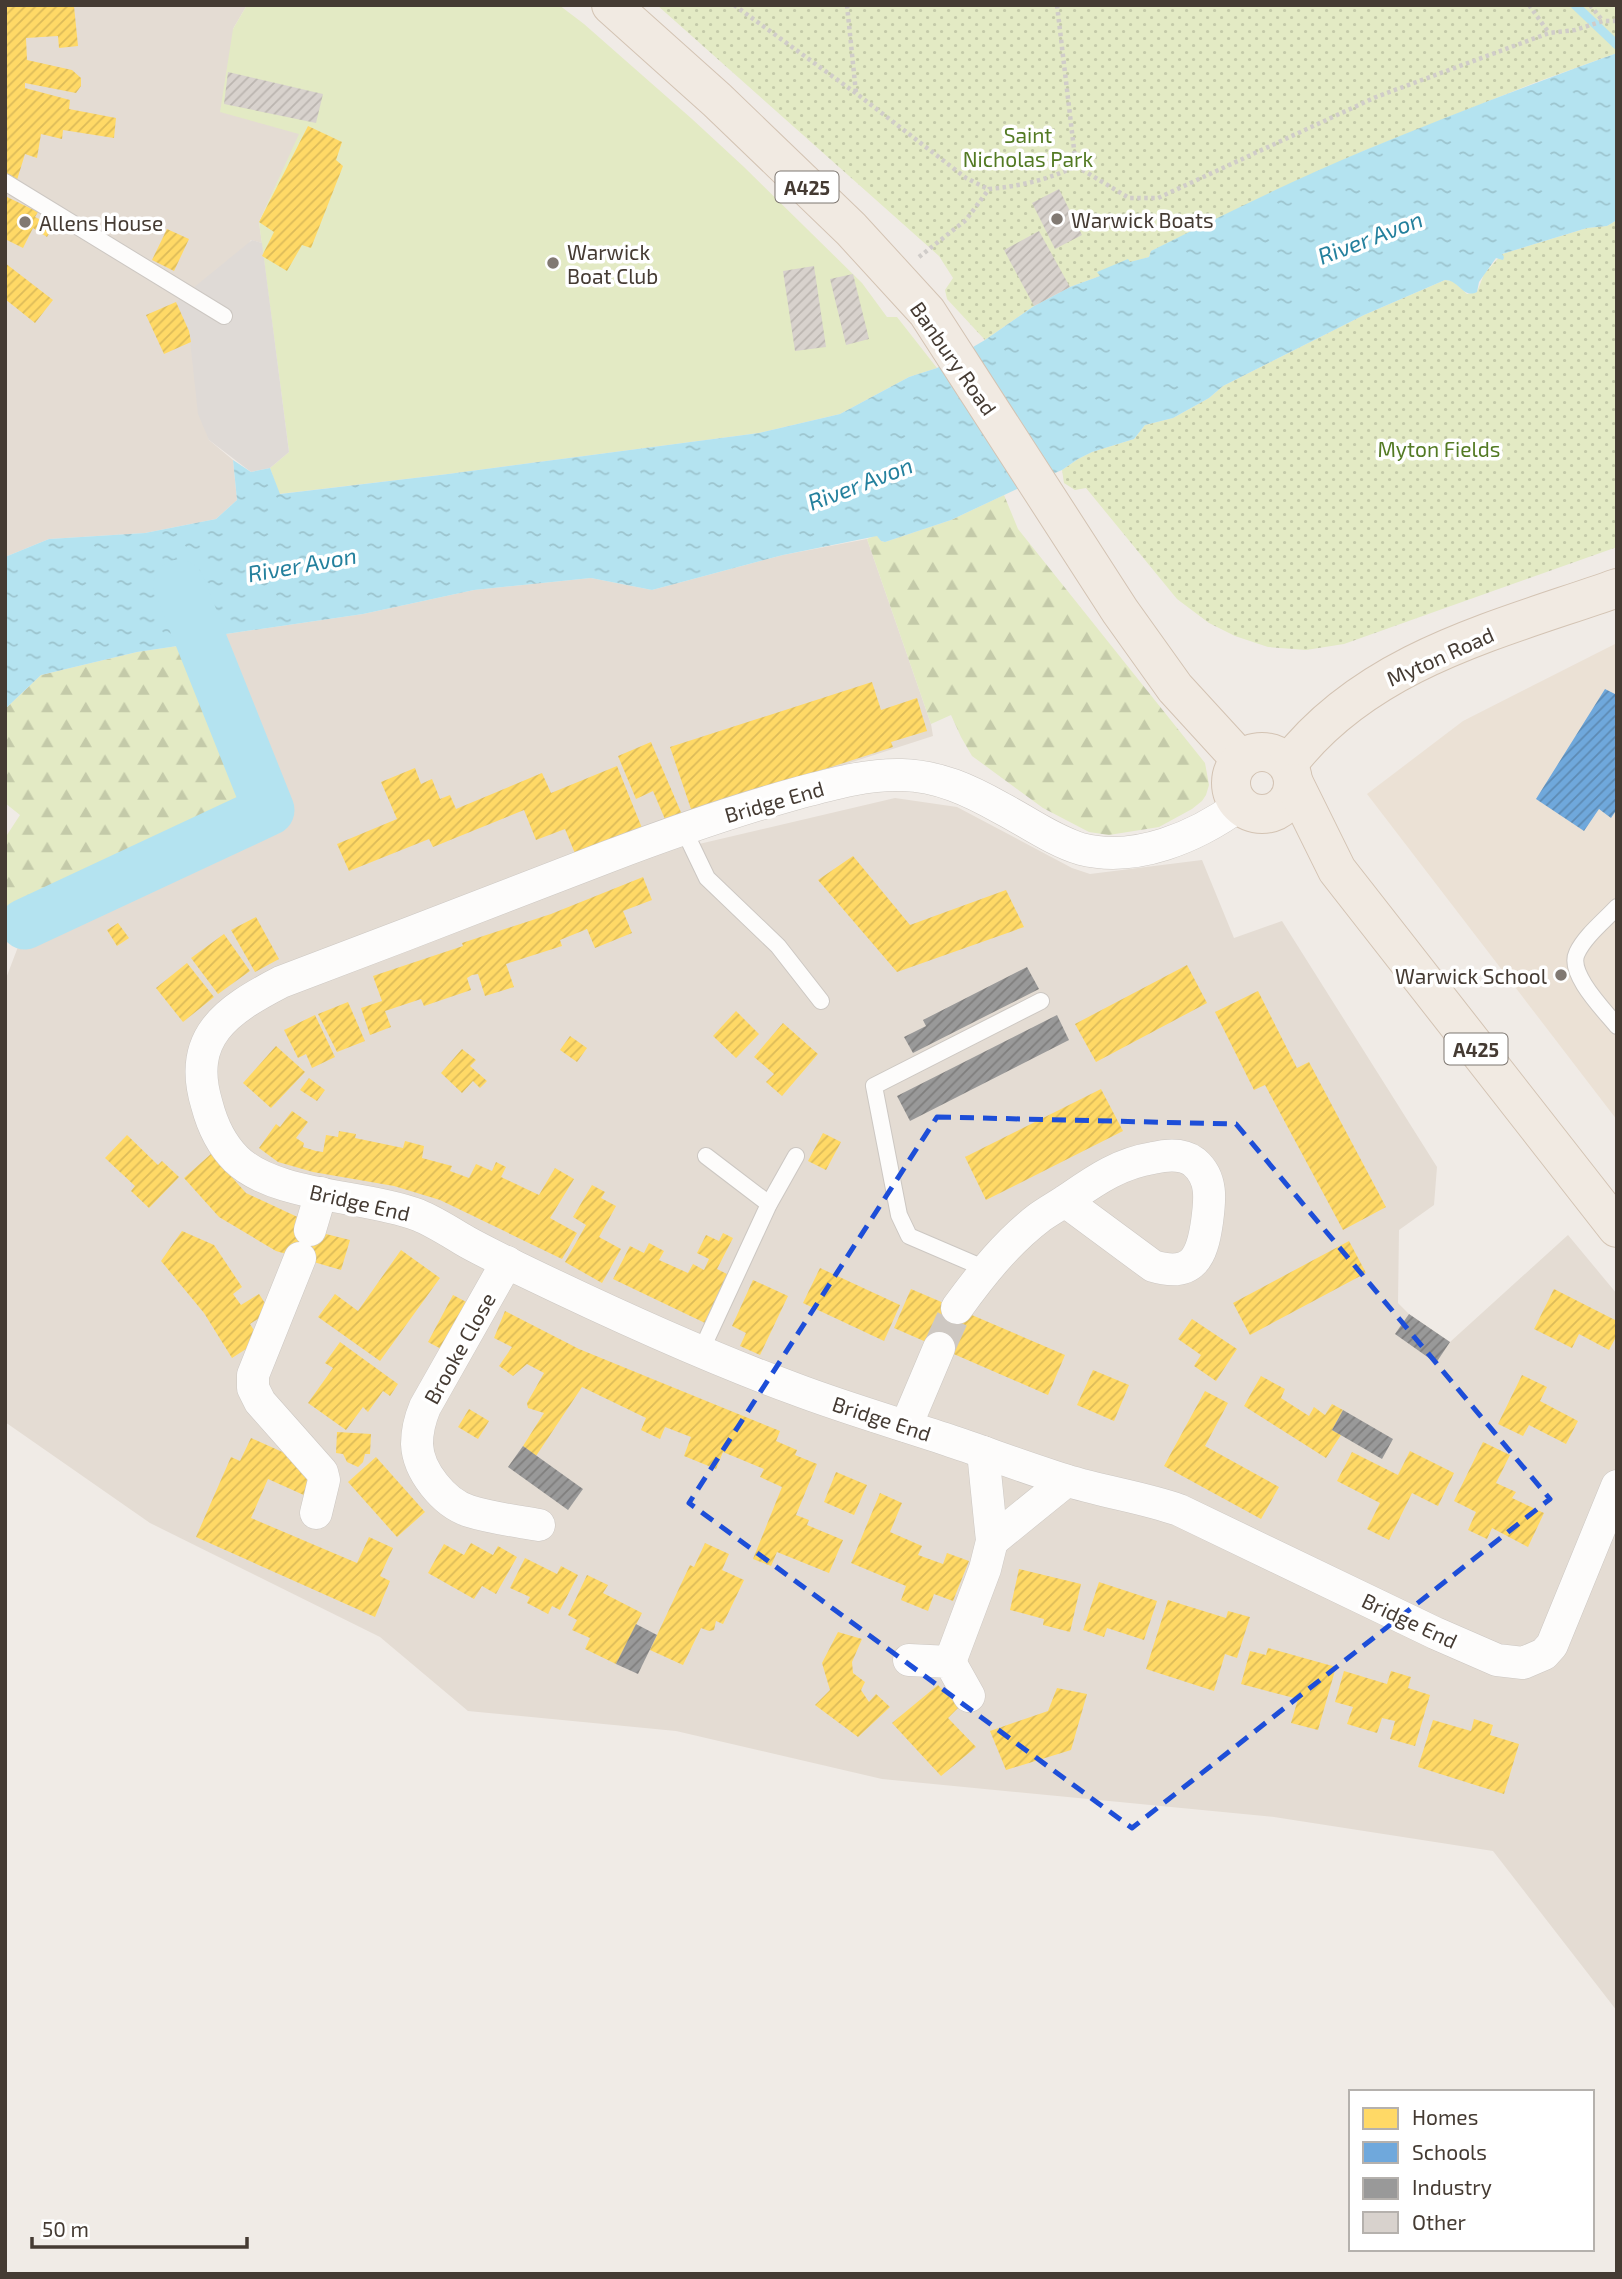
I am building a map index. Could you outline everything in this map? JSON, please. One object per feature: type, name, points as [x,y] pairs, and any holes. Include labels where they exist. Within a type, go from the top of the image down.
[{"type":"main road","name":"Banbury Road","points":[[611,5],[717,100],[841,220],[927,312],[1120,611],[1175,688],[1241,760]]},
{"type":"main road","name":"Myton Road","points":[[1291,774],[1314,732],[1380,682],[1417,661],[1454,645],[1617,588]]},
{"type":"main road","points":[[1264,752],[1281,758],[1291,774],[1289,802],[1274,813],[1252,810],[1231,789],[1231,779],[1241,760],[1264,752]]},
{"type":"main road","name":"A425","points":[[1291,774],[1337,870],[1617,1228]]},
{"type":"main road","name":"A425","points":[[1252,810],[1337,870]]},
{"type":"street","name":"Bridge End","points":[[1252,810],[1177,840],[1130,852],[1104,853],[1079,848],[1058,839],[957,785],[934,778],[902,775],[869,777],[838,783],[683,828],[281,982],[240,1005],[222,1020],[205,1050],[200,1074],[203,1093],[221,1139],[238,1161],[257,1174],[278,1183],[413,1213],[634,1324],[795,1389],[1066,1481],[1146,1499],[1179,1510],[1497,1660],[1522,1663],[1544,1654],[1552,1645],[1617,1486]]},
{"type":"street","points":[[957,1308],[986,1269],[1040,1217],[1116,1168],[1138,1160],[1177,1156],[1193,1162],[1204,1175],[1211,1196],[1202,1249],[1196,1259],[1186,1267],[1171,1272],[1153,1266],[1065,1201]]},
{"type":"street","points":[[316,1513],[324,1480],[322,1472],[260,1402],[253,1388],[253,1375],[305,1244],[321,1193]]},
{"type":"street","name":"Brooke Close","points":[[507,1262],[425,1407],[419,1421],[417,1448],[432,1482],[454,1504],[467,1511],[539,1525]]},
{"type":"street","points":[[906,1426],[939,1348]]},
{"type":"street","points":[[969,1696],[950,1662],[985,1569],[992,1541],[983,1452]]},
{"type":"street","points":[[992,1541],[1066,1481]]},
{"type":"street","points":[[909,1660],[950,1662]]},
{"type":"lane","points":[[5,182],[224,316]]},
{"type":"lane","points":[[683,828],[707,878],[778,946],[821,1001]]},
{"type":"lane","points":[[1617,908],[1581,946],[1574,960],[1578,976],[1617,1026]]},
{"type":"lane","points":[[986,1269],[909,1236],[899,1215],[874,1086],[1041,1001]]},
{"type":"lane","points":[[706,1156],[769,1204]]},
{"type":"lane","points":[[701,1351],[769,1204],[796,1156]]},
{"type":"path","points":[[734,5],[857,94],[965,178],[989,189],[1056,176],[1076,166]]},
{"type":"path","points":[[847,5],[857,94]]},
{"type":"path","points":[[1057,5],[1076,166]]},
{"type":"path","points":[[1529,5],[1549,33]]},
{"type":"path","points":[[1590,5],[1601,22]]},
{"type":"path","points":[[1076,166],[1129,198],[1158,198],[1376,97],[1549,33],[1617,21]]},
{"type":"path","points":[[930,248],[966,220],[989,189]]},
{"type":"highlighted area","points":[[937,1117],[1236,1124],[1550,1499],[1132,1828],[689,1503]]},
{"type":"shaded area","points":[[5,5],[247,5],[233,29],[300,134],[259,222],[262,243],[251,240],[189,331],[209,440],[233,460],[237,500],[216,519],[145,533],[49,539],[5,557]]},
{"type":"shaded area","points":[[252,240],[262,243],[289,452],[270,468],[251,472],[209,440],[198,414],[189,331],[176,302]]},
{"type":"shaded area","points":[[867,539],[933,736],[688,815],[699,844],[895,798],[957,807],[1072,868],[1090,874],[1202,860],[1234,938],[1282,921],[1437,1167],[1434,1205],[1399,1230],[1398,1303],[1409,1314],[1450,1342],[1568,1235],[1617,1294],[1617,2011],[1493,1851],[1274,1817],[882,1779],[676,1731],[468,1711],[380,1637],[150,1523],[5,1422],[5,981],[21,939],[294,811],[261,726],[215,652],[218,640],[226,634],[363,614],[474,590],[591,578],[652,590],[783,555]]},
{"type":"shaded area","name":"Warwick School","points":[[1617,643],[1617,1120],[1367,794],[1463,721]]},
{"type":"green space","name":"Warwick Boat Club","points":[[247,5],[559,5],[584,24],[744,167],[862,283],[887,317],[897,317],[937,368],[909,377],[840,414],[759,433],[279,494],[270,468],[289,452],[259,222],[299,134],[220,112],[233,29]]},
{"type":"green space","name":"Saint Nicholas Park","points":[[657,5],[1617,5],[1617,53],[1361,152],[1151,251],[1149,257],[1098,272],[1100,276],[1070,287],[1034,306],[985,340],[947,299],[945,290],[953,278],[939,256]]},
{"type":"green space","name":"Myton Fields","points":[[1617,220],[1617,547],[1344,644],[1306,650],[1268,647],[1235,636],[1209,623],[1177,599],[1086,488],[1075,490],[1064,483],[1062,470],[1078,459],[1134,439],[1145,425],[1173,418],[1209,398],[1223,386],[1364,315],[1445,280],[1453,281],[1467,294],[1477,292],[1484,274],[1502,254],[1587,228],[1607,226]]},
{"type":"green space","points":[[1004,495],[1018,529],[1205,763],[1209,785],[1202,801],[1159,827],[1109,835],[1089,832],[1043,808],[972,756],[951,715],[931,724],[867,539],[877,535],[885,542],[951,520]]},
{"type":"green space","points":[[218,640],[216,652],[261,726],[294,811],[21,939],[5,928],[5,838],[20,815],[5,803],[5,709],[41,675],[137,652]]},
{"type":"water","name":"River Avon","points":[[1617,53],[1617,220],[1607,226],[1587,228],[1502,254],[1503,260],[1496,258],[1479,282],[1477,292],[1468,293],[1445,280],[1364,315],[1223,386],[1209,398],[1173,418],[1145,425],[1134,439],[1092,452],[1062,470],[951,520],[885,542],[877,536],[783,555],[652,590],[591,578],[474,590],[363,614],[226,634],[218,640],[137,652],[41,675],[5,709],[5,557],[49,539],[145,533],[216,519],[237,500],[233,460],[251,472],[270,468],[280,494],[759,433],[840,414],[909,377],[937,368],[985,340],[1034,306],[1070,287],[1100,276],[1097,272],[1128,259],[1130,262],[1149,257],[1151,251],[1363,151]]},
{"type":"building: Homes","points":[[5,5],[74,6],[78,46],[59,48],[58,36],[26,38],[27,60],[72,70],[81,78],[81,86],[76,93],[25,83],[25,88],[70,100],[69,109],[116,118],[114,138],[63,130],[62,139],[41,134],[37,158],[25,154],[17,180],[5,176]]},
{"type":"building: Homes","points":[[308,126],[342,142],[336,160],[343,166],[311,248],[302,245],[287,271],[262,256],[274,232],[259,222]]},
{"type":"building: Homes","name":"Allens House","points":[[5,196],[38,212],[35,217],[53,226],[47,237],[33,228],[23,248],[5,239]]},
{"type":"building: Homes","points":[[167,229],[189,239],[174,271],[152,260]]},
{"type":"building: Homes","points":[[5,263],[53,300],[35,323],[5,299]]},
{"type":"building: Homes","points":[[176,302],[191,342],[164,354],[146,315]]},
{"type":"building: Homes","points":[[872,682],[881,710],[917,698],[927,731],[891,742],[893,747],[692,812],[670,747]]},
{"type":"building: Homes","points":[[651,742],[683,817],[667,824],[653,791],[636,799],[618,756]]},
{"type":"building: Homes","points":[[617,766],[642,828],[576,856],[565,829],[536,840],[524,810],[433,847],[429,839],[349,871],[337,844],[397,819],[381,782],[415,768],[421,784],[432,779],[440,799],[450,795],[456,809],[542,773],[551,793]]},
{"type":"building: Homes","points":[[853,856],[910,925],[1006,890],[1024,927],[897,972],[818,880]]},
{"type":"building: Homes","points":[[643,877],[652,900],[623,911],[632,933],[595,948],[587,929],[560,940],[562,946],[506,964],[514,987],[485,996],[478,974],[472,975],[467,978],[471,990],[424,1006],[421,999],[385,1011],[391,1027],[370,1035],[361,1008],[382,1001],[373,976],[551,914]]},
{"type":"building: Homes","points":[[256,917],[279,959],[255,972],[231,930]]},
{"type":"building: Homes","points":[[118,923],[129,938],[117,946],[107,930]]},
{"type":"building: Homes","points":[[224,934],[250,971],[218,994],[191,958]]},
{"type":"building: Homes","points":[[187,963],[214,997],[183,1022],[156,988]]},
{"type":"building: Homes","points":[[1187,965],[1207,1003],[1096,1062],[1075,1024]]},
{"type":"building: Homes","points":[[1258,991],[1297,1068],[1309,1062],[1386,1207],[1343,1230],[1265,1085],[1254,1090],[1215,1012]]},
{"type":"building: Homes","points":[[348,1002],[365,1041],[337,1052],[318,1014]]},
{"type":"building: Homes","points":[[736,1011],[759,1034],[736,1058],[713,1036]]},
{"type":"building: Homes","points":[[315,1015],[335,1057],[312,1068],[306,1054],[298,1058],[284,1030]]},
{"type":"building: Homes","points":[[783,1023],[818,1054],[782,1096],[766,1082],[774,1074],[754,1057]]},
{"type":"building: Homes","points":[[570,1036],[587,1048],[577,1062],[560,1050]]},
{"type":"building: Homes","points":[[276,1046],[305,1072],[271,1108],[243,1083]]},
{"type":"building: Homes","points":[[462,1049],[476,1060],[470,1066],[487,1081],[480,1088],[473,1081],[462,1093],[441,1073]]},
{"type":"building: Homes","points":[[309,1078],[325,1090],[317,1101],[300,1090]]},
{"type":"building: Homes","points":[[1101,1089],[1123,1131],[986,1200],[965,1157]]},
{"type":"building: Homes","points":[[292,1111],[308,1122],[296,1138],[304,1143],[303,1147],[316,1151],[323,1152],[326,1135],[338,1137],[339,1131],[356,1134],[355,1138],[403,1148],[405,1141],[424,1146],[422,1158],[452,1166],[450,1171],[469,1178],[476,1164],[492,1171],[496,1162],[506,1167],[501,1177],[539,1195],[555,1168],[574,1179],[550,1218],[577,1233],[562,1259],[440,1200],[394,1186],[313,1172],[278,1162],[259,1148],[276,1124],[280,1127]]},
{"type":"building: Homes","points":[[823,1133],[841,1142],[826,1170],[808,1161]]},
{"type":"building: Homes","points":[[127,1135],[158,1165],[162,1161],[179,1177],[149,1208],[131,1191],[135,1186],[105,1158]]},
{"type":"building: Homes","points":[[211,1154],[246,1193],[304,1220],[306,1229],[350,1240],[341,1270],[276,1251],[219,1217],[184,1178]]},
{"type":"building: Homes","points":[[592,1185],[605,1192],[601,1198],[616,1206],[599,1237],[621,1249],[602,1283],[565,1262],[586,1225],[573,1217]]},
{"type":"building: Homes","points":[[182,1231],[214,1245],[242,1287],[233,1294],[241,1305],[259,1294],[270,1311],[250,1324],[260,1340],[232,1358],[204,1313],[161,1261]]},
{"type":"building: Homes","points":[[723,1233],[733,1238],[717,1269],[729,1275],[705,1323],[613,1279],[630,1246],[644,1253],[649,1243],[664,1251],[659,1260],[688,1273],[693,1264],[704,1270],[709,1259],[697,1253],[706,1235],[719,1241]]},
{"type":"building: Homes","points":[[1349,1241],[1366,1273],[1250,1335],[1233,1303]]},
{"type":"building: Homes","points":[[401,1250],[440,1278],[380,1361],[318,1317],[335,1294],[358,1311]]},
{"type":"building: Homes","points":[[820,1268],[900,1305],[884,1341],[803,1303]]},
{"type":"building: Homes","points":[[753,1280],[788,1296],[760,1355],[740,1346],[746,1333],[732,1326]]},
{"type":"building: Homes","points":[[911,1289],[1065,1355],[1048,1395],[894,1328]]},
{"type":"building: Homes","points":[[1554,1289],[1617,1321],[1617,1335],[1609,1350],[1579,1334],[1572,1348],[1534,1329]]},
{"type":"building: Homes","points":[[453,1295],[472,1305],[447,1352],[428,1342]]},
{"type":"building: Homes","points":[[505,1311],[579,1349],[780,1431],[776,1441],[797,1450],[795,1455],[817,1464],[796,1515],[809,1520],[807,1525],[843,1540],[829,1573],[777,1552],[771,1566],[753,1559],[782,1487],[760,1477],[764,1469],[723,1452],[716,1469],[684,1456],[691,1437],[665,1427],[660,1439],[641,1430],[646,1418],[582,1387],[536,1456],[523,1446],[544,1413],[528,1408],[527,1403],[544,1373],[527,1364],[513,1376],[499,1366],[512,1347],[494,1338]]},
{"type":"building: Homes","points":[[1192,1319],[1237,1349],[1216,1381],[1194,1366],[1201,1355],[1178,1339]]},
{"type":"building: Homes","points":[[340,1342],[398,1384],[390,1396],[383,1391],[368,1412],[363,1407],[346,1430],[308,1403],[333,1368],[325,1363]]},
{"type":"building: Homes","points":[[1093,1370],[1129,1385],[1114,1421],[1077,1405]]},
{"type":"building: Homes","points":[[1522,1375],[1547,1387],[1540,1401],[1578,1421],[1566,1444],[1529,1425],[1523,1436],[1498,1424]]},
{"type":"building: Homes","points":[[1261,1376],[1285,1389],[1281,1398],[1309,1416],[1314,1407],[1325,1415],[1332,1404],[1343,1410],[1332,1430],[1341,1435],[1326,1458],[1244,1406]]},
{"type":"building: Homes","points":[[1205,1391],[1228,1403],[1205,1446],[1279,1487],[1261,1519],[1164,1466]]},
{"type":"building: Homes","points":[[469,1409],[489,1421],[478,1439],[458,1427]]},
{"type":"building: Homes","points":[[337,1432],[371,1434],[370,1454],[365,1454],[358,1467],[347,1462],[343,1454],[336,1453]]},
{"type":"building: Homes","points":[[251,1438],[317,1471],[306,1496],[268,1479],[251,1518],[357,1563],[369,1537],[393,1548],[380,1576],[390,1581],[375,1617],[196,1537],[231,1457],[240,1461]]},
{"type":"building: Homes","points":[[1483,1442],[1510,1455],[1496,1483],[1516,1492],[1512,1498],[1544,1513],[1528,1547],[1492,1528],[1487,1539],[1468,1530],[1476,1512],[1454,1501]]},
{"type":"building: Homes","points":[[1410,1451],[1454,1473],[1438,1506],[1412,1493],[1389,1540],[1367,1529],[1380,1503],[1337,1481],[1352,1452],[1398,1475]]},
{"type":"building: Homes","points":[[376,1457],[425,1512],[397,1537],[348,1482]]},
{"type":"building: Homes","points":[[836,1472],[867,1485],[854,1515],[824,1502]]},
{"type":"building: Homes","points":[[880,1493],[902,1503],[890,1532],[922,1546],[918,1555],[943,1564],[947,1553],[969,1561],[953,1601],[934,1594],[928,1611],[901,1600],[906,1586],[851,1563]]},
{"type":"building: Homes","points":[[471,1543],[493,1555],[498,1546],[517,1557],[496,1594],[482,1586],[474,1599],[428,1573],[444,1544],[464,1555]]},
{"type":"building: Homes","points":[[705,1543],[729,1554],[722,1570],[744,1580],[723,1624],[716,1621],[714,1630],[709,1631],[701,1628],[683,1665],[650,1650],[690,1565],[694,1567]]},
{"type":"building: Homes","points":[[525,1558],[557,1574],[561,1566],[578,1575],[560,1610],[552,1606],[548,1614],[527,1603],[530,1597],[510,1588]]},
{"type":"building: Homes","points":[[1019,1569],[1081,1584],[1070,1632],[1043,1625],[1044,1619],[1010,1610]]},
{"type":"building: Homes","points":[[587,1575],[608,1585],[603,1593],[642,1613],[616,1664],[585,1649],[590,1638],[572,1630],[577,1620],[568,1615]]},
{"type":"building: Homes","points":[[1099,1582],[1157,1601],[1144,1640],[1107,1628],[1104,1637],[1083,1630]]},
{"type":"building: Homes","points":[[1168,1600],[1226,1618],[1228,1611],[1250,1617],[1237,1658],[1225,1654],[1214,1691],[1146,1669]]},
{"type":"building: Homes","points":[[838,1632],[862,1639],[852,1662],[853,1673],[865,1682],[861,1690],[869,1702],[876,1694],[890,1707],[858,1737],[815,1705],[830,1690],[822,1663]]},
{"type":"building: Homes","points":[[1268,1648],[1336,1667],[1318,1730],[1291,1723],[1298,1699],[1241,1684],[1250,1651],[1266,1655]]},
{"type":"building: Homes","points":[[1344,1671],[1387,1684],[1391,1671],[1411,1677],[1408,1688],[1430,1695],[1415,1746],[1390,1739],[1395,1721],[1382,1718],[1377,1733],[1347,1724],[1353,1707],[1335,1702]]},
{"type":"building: Homes","points":[[938,1685],[959,1707],[948,1718],[976,1747],[941,1776],[892,1723]]},
{"type":"building: Homes","points":[[1057,1688],[1087,1694],[1071,1750],[1006,1770],[990,1731],[1048,1711]]},
{"type":"building: Homes","points":[[1474,1719],[1493,1725],[1490,1735],[1519,1744],[1504,1794],[1418,1767],[1433,1720],[1471,1731]]},
{"type":"building: Schools","points":[[1605,689],[1617,695],[1617,809],[1611,818],[1599,809],[1584,831],[1536,799]]},
{"type":"building: Industry","points":[[1027,967],[1039,989],[913,1053],[904,1037],[926,1026],[923,1020]]},
{"type":"building: Industry","points":[[1057,1015],[1069,1040],[910,1121],[897,1096]]},
{"type":"building: Industry","points":[[1409,1314],[1450,1342],[1436,1363],[1395,1334]]},
{"type":"building: Industry","points":[[1343,1410],[1393,1439],[1382,1459],[1332,1430]]},
{"type":"building: Industry","points":[[523,1446],[583,1489],[568,1510],[508,1467]]},
{"type":"building: Industry","points":[[636,1624],[657,1635],[638,1674],[616,1664]]},
{"type":"building: Other","points":[[228,72],[323,94],[316,123],[224,104]]},
{"type":"building: Other","name":"Warwick Boats","points":[[1059,189],[1082,235],[1055,249],[1032,203]]},
{"type":"building: Other","points":[[1039,231],[1070,287],[1034,306],[1004,250]]},
{"type":"building: Other","points":[[814,266],[826,347],[795,351],[783,271]]},
{"type":"building: Other","points":[[853,274],[869,339],[846,345],[830,279]]},
{"type":"waterway","points":[[1575,5],[1617,45]]},
{"type":"waterway","points":[[25,924],[269,810],[179,585]]},
{"type":"tunnel","points":[[939,1348],[957,1308]]},
{"type":"place","name":"Warwick Boats","points":[[1057,219]]},
{"type":"place","name":"Allens House","points":[[25,222]]},
{"type":"place","name":"Warwick Boat Club","points":[[553,263]]},
{"type":"place","name":"Warwick School","points":[[1561,975]]}]
